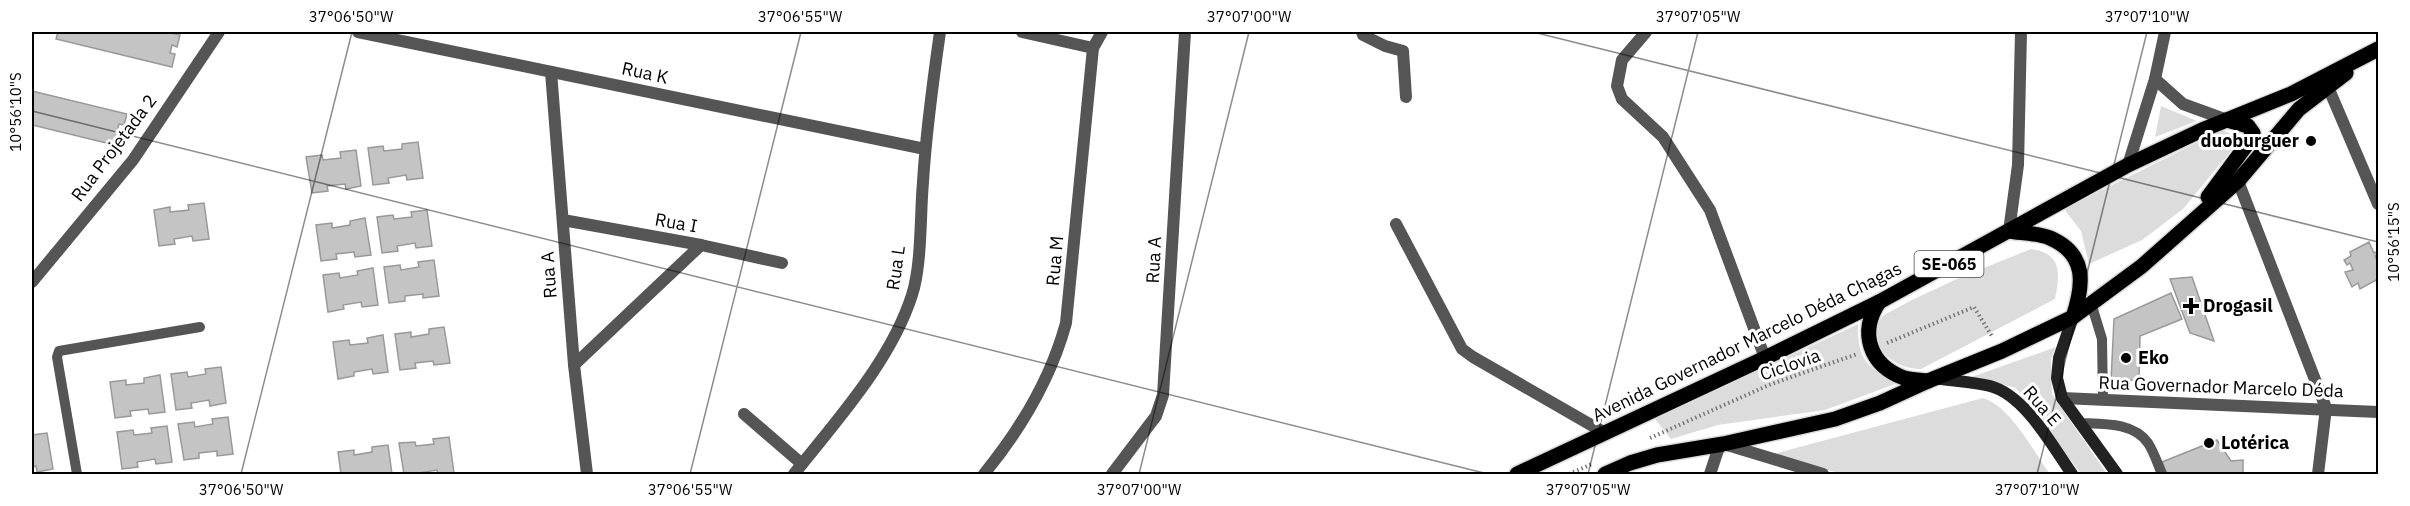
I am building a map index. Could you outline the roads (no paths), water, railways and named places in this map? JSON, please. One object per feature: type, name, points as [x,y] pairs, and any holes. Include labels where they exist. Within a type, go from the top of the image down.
[{"type":"main road","name":"Avenida Governador Marcelo Déda Chagas","points":[[1517,474],[1880,302],[2128,165],[2291,94],[2379,49],[2299,110],[2238,181],[2142,266],[2073,316],[2002,351],[1880,404],[1835,419],[1603,467]]},
{"type":"main road","points":[[2188,223],[2230,168],[2253,133],[2248,126],[2228,120]]},
{"type":"main road","points":[[2009,231],[2048,237],[2070,252],[2079,265],[2082,279],[2080,296],[2073,316]]},
{"type":"main road","points":[[1880,302],[1871,314],[1868,327],[1871,349],[1881,364],[1895,373],[1905,378],[1931,380]]},
{"type":"street","name":"Rua Projetada 2","points":[[32,282],[133,160],[219,32]]},
{"type":"street","name":"Rua K","points":[[358,32],[925,149]]},
{"type":"street","name":"Rua L","points":[[798,470],[869,378],[901,322],[912,294],[925,149],[940,32]]},
{"type":"street","points":[[1022,32],[1093,48]]},
{"type":"street","name":"Rua M","points":[[984,474],[999,456],[1046,378],[1066,323],[1093,48],[1102,32]]},
{"type":"street","name":"Rua A","points":[[1112,474],[1156,416],[1163,395],[1185,32]]},
{"type":"street","points":[[1362,32],[1363,35],[1377,43],[1403,51],[1406,97]]},
{"type":"street","points":[[1646,32],[1622,60],[1617,86],[1622,99],[1663,137],[1710,210],[1765,358]]},
{"type":"street","points":[[2009,231],[2018,165],[2021,32]]},
{"type":"street","points":[[2128,165],[2155,79],[2165,32]]},
{"type":"street","name":"Rua A","points":[[551,72],[574,365],[587,474]]},
{"type":"street","points":[[2155,79],[2183,104],[2228,120]]},
{"type":"street","points":[[2328,87],[2374,179],[2379,204]]},
{"type":"street","points":[[2238,181],[2326,408],[2318,474]]},
{"type":"street","name":"Rua I","points":[[563,220],[701,245],[782,263]]},
{"type":"street","points":[[1396,224],[1462,349],[1605,433]]},
{"type":"street","points":[[574,365],[701,245]]},
{"type":"street","name":"Rua E","points":[[2073,316],[2059,358],[2057,378],[2062,398],[2117,474]]},
{"type":"street","name":"Rua E","points":[[1931,380],[1989,386],[2011,395],[2041,430],[2073,474]]},
{"type":"street","name":"Rua Governador Marcelo Déda","points":[[2062,398],[2379,412]]},
{"type":"street","points":[[744,414],[798,470]]},
{"type":"street","points":[[1710,474],[1721,444],[1823,474]]},
{"type":"lane","points":[[2091,303],[2102,339],[2103,400]]},
{"type":"lane","points":[[77,474],[57,357],[59,351],[200,327]]},
{"type":"lane","points":[[2080,423],[2117,425],[2126,428],[2147,442],[2162,474]]},
{"type":"place","name":"duoburguer","points":[[2311,141]]},
{"type":"place","name":"Drogasil","points":[[2191,306]]},
{"type":"place","name":"Eko","points":[[2126,358]]},
{"type":"place","name":"Lotérica","points":[[2209,443]]}]
